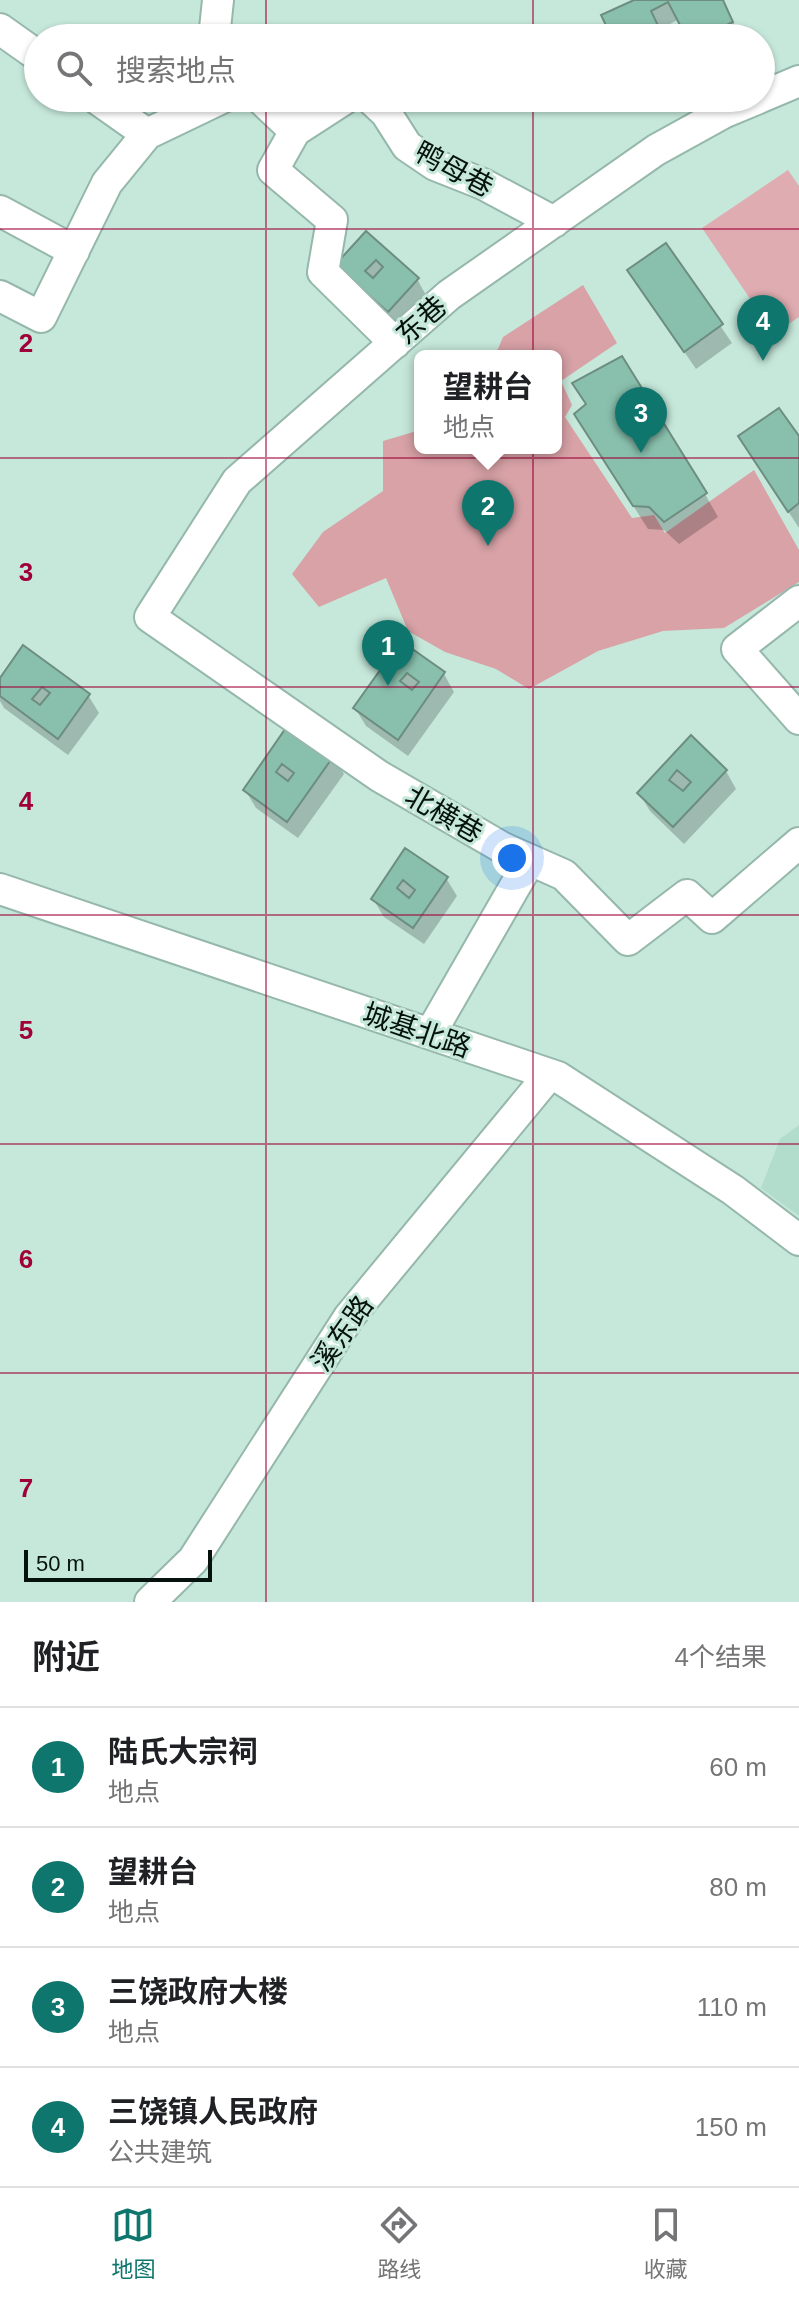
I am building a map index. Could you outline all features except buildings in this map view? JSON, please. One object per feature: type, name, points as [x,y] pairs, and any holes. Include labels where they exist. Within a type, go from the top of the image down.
[{"type":"street","points":[[215,24],[218,0]]},
{"type":"street","points":[[0,29],[24,46]]},
{"type":"street","name":"东巷","points":[[775,91],[799,81]]},
{"type":"street","points":[[116,112],[147,134]]},
{"type":"street","points":[[0,296],[41,317],[107,183],[147,134],[193,112]]},
{"type":"street","points":[[275,112],[295,131]]},
{"type":"street","points":[[324,112],[295,131],[273,170],[332,220],[323,272],[395,343]]},
{"type":"street","name":"鸭母巷","points":[[385,112],[407,146],[435,165],[483,184],[554,222]]},
{"type":"street","name":"东巷","points":[[150,617],[237,481],[449,295],[656,150],[725,112]]},
{"type":"street","points":[[0,211],[74,251]]},
{"type":"street","points":[[799,601],[737,649],[799,719]]},
{"type":"street","name":"北横巷","points":[[150,617],[379,776],[503,848],[564,875],[628,940],[687,895],[712,918],[799,843]]},
{"type":"street","points":[[430,1034],[530,860]]},
{"type":"street","name":"城基北路","points":[[0,889],[558,1077],[733,1190],[799,1240]]},
{"type":"street","name":"溪东路","points":[[150,1602],[193,1560],[349,1317],[549,1075]]},
{"type":"shaded area","points":[[788,170],[799,186],[799,317],[774,334],[702,228]]},
{"type":"shaded area","points":[[583,285],[617,343],[562,380],[562,350],[498,350],[503,337]]},
{"type":"shaded area","points":[[562,383],[572,405],[565,417],[632,518],[654,515],[665,533],[754,470],[799,550],[799,582],[724,628],[663,631],[598,651],[529,689],[496,669],[445,652],[408,631],[386,578],[319,607],[292,574],[323,532],[383,491],[383,441],[414,432],[414,454],[562,454]]},
{"type":"shaded area","points":[[799,1125],[799,1216],[761,1188],[780,1139]]},
{"type":"place","name":"三饶镇人民政府","points":[[763,361]]},
{"type":"place","name":"三饶政府大楼","points":[[641,453]]},
{"type":"place","name":"望耕台","points":[[488,546]]},
{"type":"place","name":"陆氏大宗祠","points":[[388,686]]}]
